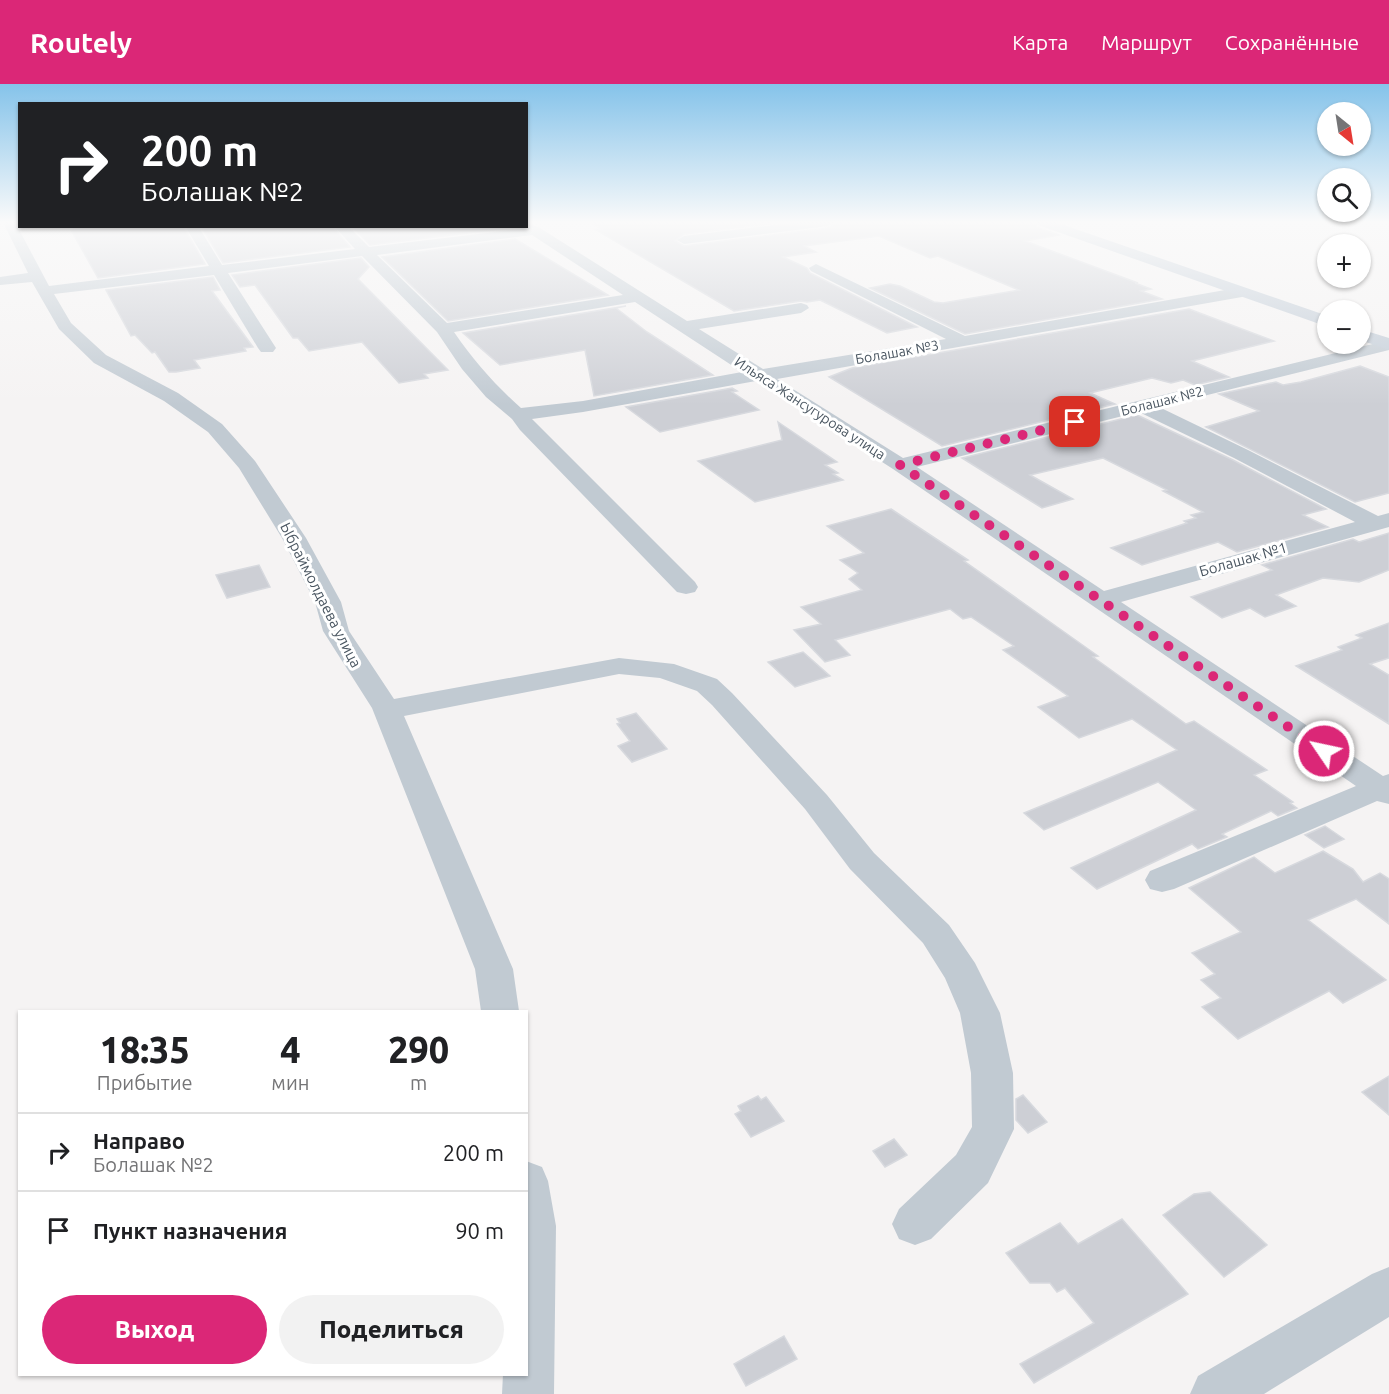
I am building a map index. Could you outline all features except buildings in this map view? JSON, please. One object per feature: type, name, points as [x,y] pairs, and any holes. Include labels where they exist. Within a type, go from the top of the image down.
[{"type":"main road","points":[[1217,283],[1317,318]]},
{"type":"main road","points":[[1371,338],[1389,344]]},
{"type":"street","points":[[28,283],[51,283]]},
{"type":"street","points":[[227,283],[267,348]]},
{"type":"street","points":[[397,283],[443,329],[468,365],[494,393],[518,414],[527,426],[686,587]]},
{"type":"street","name":"Ильяса Жансугурова улица","points":[[617,283],[682,327],[900,465],[1098,600],[1386,789]]},
{"type":"street","points":[[846,283],[963,341]]},
{"type":"street","name":"Ыбраймолдаева улица","points":[[40,284],[65,326],[100,359],[171,397],[215,429],[248,465],[294,538],[328,602],[336,631],[356,666],[386,708],[494,969],[500,1010]]},
{"type":"street","name":"Болашак №3","points":[[518,414],[552,411],[757,374],[781,373],[1242,292]]},
{"type":"street","points":[[443,329],[639,297]]},
{"type":"street","points":[[682,327],[801,308]]},
{"type":"street","name":"Болашак №2","points":[[900,465],[1389,344]]},
{"type":"street","points":[[1141,406],[1383,523]]},
{"type":"street","name":"Болашак №1","points":[[1098,600],[1383,523]]},
{"type":"street","points":[[386,708],[400,708],[619,666],[664,670],[707,685],[722,699],[816,802],[862,861],[936,934],[962,973],[980,1013],[992,1073],[993,1129],[972,1169],[915,1224]]},
{"type":"street","points":[[1162,880],[1386,789]]},
{"type":"street","points":[[528,1194],[533,1226],[528,1394]]},
{"type":"street","points":[[1216,1394],[1389,1290]]},
{"type":"route","points":[[1075,422],[900,465],[1324,751]]}]
